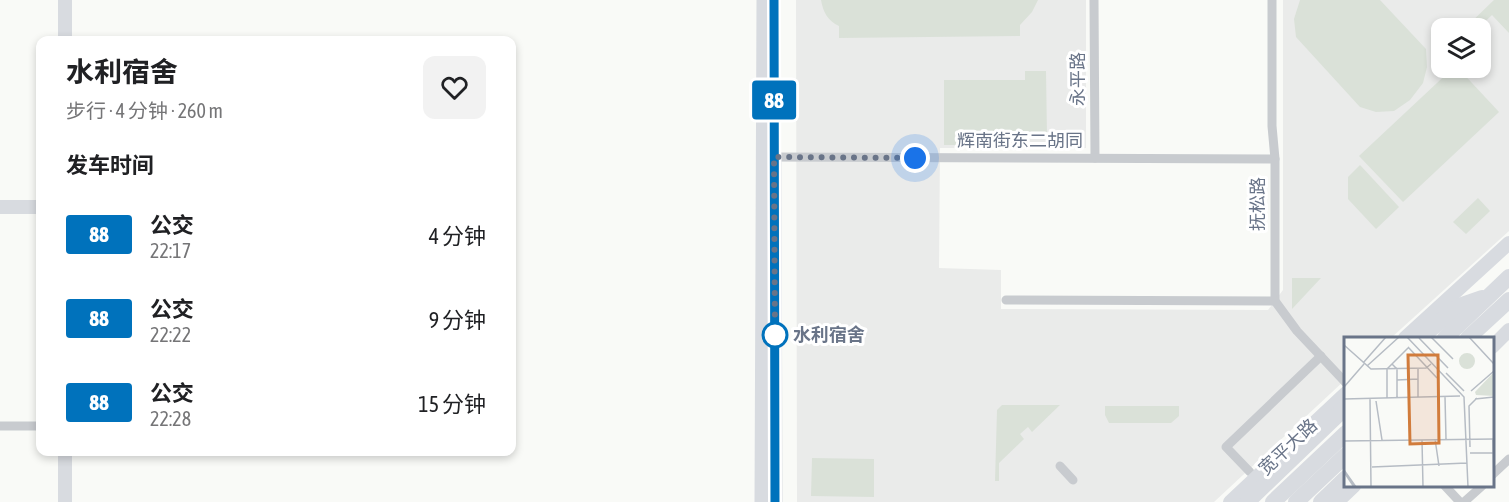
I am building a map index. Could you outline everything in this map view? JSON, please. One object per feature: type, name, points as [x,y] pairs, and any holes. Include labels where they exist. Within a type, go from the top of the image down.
[{"type":"highway","points":[[1481,337],[1509,277]]},
{"type":"highway","points":[[1422,337],[1459,306],[1499,301]]},
{"type":"highway","points":[[1447,337],[1499,301]]},
{"type":"highway","points":[[1470,337],[1499,301]]},
{"type":"highway","points":[[1247,502],[1344,410]]},
{"type":"highway","points":[[1273,502],[1344,435]]},
{"type":"highway","points":[[1296,502],[1344,457]]},
{"type":"highway","points":[[1321,502],[1344,480]]},
{"type":"main road","points":[[65,0],[65,36]]},
{"type":"main road","points":[[764,0],[775,502]]},
{"type":"main road","points":[[762,502],[774,0]]},
{"type":"main road","points":[[0,207],[36,207]]},
{"type":"main road","points":[[1407,337],[1509,243]]},
{"type":"main road","points":[[1494,345],[1509,330]]},
{"type":"main road","name":"宽平大路","points":[[1230,502],[1344,395]]},
{"type":"main road","points":[[65,456],[65,502]]},
{"type":"main road","points":[[1337,502],[1353,487]]},
{"type":"street","name":"永平路","points":[[1094,0],[1095,158]]},
{"type":"street","name":"抚松路","points":[[1272,0],[1275,301]]},
{"type":"street","name":"辉南街东二胡同","points":[[769,157],[1081,154],[1095,158],[1275,159]]},
{"type":"street","points":[[1006,300],[1275,301],[1298,331],[1344,380]]},
{"type":"street","points":[[1250,472],[1226,447],[1321,356]]},
{"type":"street","points":[[0,426],[36,426]]},
{"type":"street","points":[[1494,473],[1509,459]]},
{"type":"street","points":[[1060,466],[1073,480]]},
{"type":"street","points":[[1445,487],[1462,502],[1481,487]]},
{"type":"shaded area","points":[[796,0],[1086,0],[1086,148],[940,148],[939,268],[1001,270],[1001,309],[1268,310],[1283,290],[1283,0],[1509,0],[1509,231],[1392,337],[1344,337],[1344,381],[1214,502],[797,502]]},
{"type":"shaded area","points":[[821,0],[1038,0],[1032,12],[1020,25],[1020,36],[839,38],[839,26],[827,16]]},
{"type":"shaded area","points":[[1300,0],[1380,0],[1426,49],[1427,67],[1423,83],[1410,100],[1394,111],[1376,112],[1360,107],[1296,37],[1294,19]]},
{"type":"shaded area","points":[[1494,0],[1509,0],[1509,33],[1492,15],[1489,18],[1475,18]]},
{"type":"shaded area","points":[[1025,71],[1046,71],[1047,136],[1018,136],[1018,145],[944,145],[944,80],[1025,80]]},
{"type":"shaded area","points":[[1442,78],[1467,78],[1499,112],[1403,202],[1359,156]]},
{"type":"shaded area","points":[[1360,165],[1399,207],[1376,229],[1348,199],[1348,177]]},
{"type":"shaded area","points":[[1478,198],[1490,211],[1466,234],[1453,222]]},
{"type":"shaded area","points":[[1292,278],[1321,278],[1292,309]]},
{"type":"shaded area","points":[[1002,405],[1060,405],[1032,432],[1028,427],[1020,434],[1024,439],[999,463],[999,481],[995,481],[997,410]]},
{"type":"shaded area","points":[[1105,406],[1179,406],[1179,416],[1171,423],[1109,423],[1105,415]]},
{"type":"shaded area","points":[[812,458],[874,459],[874,497],[811,496]]},
{"type":"bus line","name":"88","points":[[774,0],[775,502]]},
{"type":"place","name":"水利宿舍","points":[[775,335]]},
{"type":"route","points":[[775,335],[775,341],[774,157],[915,158]]}]
